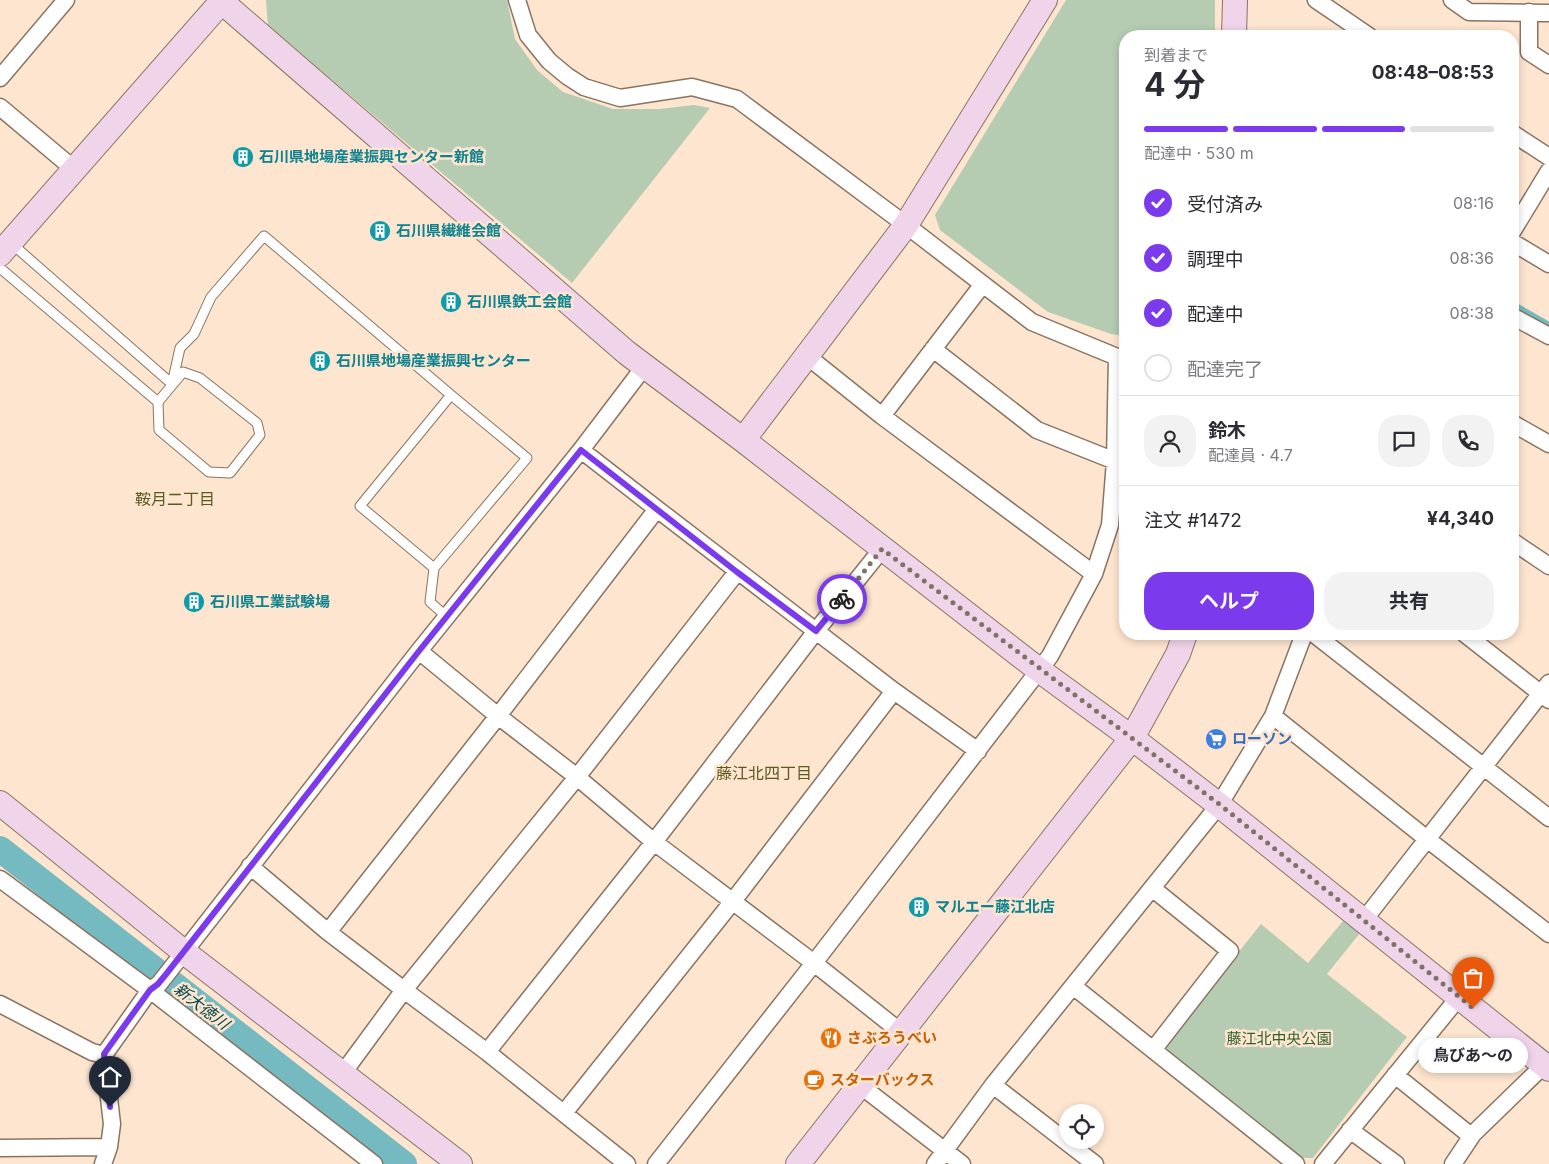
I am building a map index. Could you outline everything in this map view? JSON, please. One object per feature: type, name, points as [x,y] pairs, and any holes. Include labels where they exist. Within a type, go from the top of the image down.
[{"type":"street","points":[[0,78],[66,0]]},
{"type":"street","points":[[517,0],[528,35],[549,61],[584,87],[620,98],[692,87],[737,99],[1032,322],[1119,356]]},
{"type":"street","points":[[743,440],[906,225],[1045,0]]},
{"type":"street","points":[[1234,30],[1235,0]]},
{"type":"street","points":[[1316,0],[1361,30]]},
{"type":"street","points":[[1452,0],[1469,12],[1549,13]]},
{"type":"street","points":[[5,248],[221,1],[644,367],[743,440],[1039,670],[1219,804],[1547,1067],[1471,1136],[1453,1164]]},
{"type":"street","points":[[1529,12],[1529,52],[1549,65]]},
{"type":"street","points":[[0,108],[75,170]]},
{"type":"street","points":[[1519,138],[1549,157]]},
{"type":"street","points":[[1519,220],[1549,171]]},
{"type":"street","points":[[1519,246],[1549,264]]},
{"type":"street","points":[[882,416],[983,284]]},
{"type":"street","points":[[1519,320],[1549,336]]},
{"type":"street","points":[[933,349],[1037,430],[1115,461]]},
{"type":"street","points":[[807,356],[882,416],[1094,574]]},
{"type":"street","points":[[103,1164],[109,1148],[112,1124],[104,1054],[154,987],[184,952],[419,651],[581,450],[644,367]]},
{"type":"street","points":[[656,1164],[814,963],[1050,656],[1094,574],[1110,525],[1119,392]]},
{"type":"street","points":[[1519,427],[1549,444]]},
{"type":"street","points":[[581,450],[737,572],[894,691],[978,751]]},
{"type":"street","points":[[328,932],[498,716],[657,509]]},
{"type":"street","points":[[1519,546],[1549,566]]},
{"type":"street","points":[[487,1052],[654,842],[816,631],[882,549]]},
{"type":"street","points":[[343,1073],[404,990],[577,778],[737,572]]},
{"type":"street","points":[[798,1164],[1132,738],[1178,654],[1183,640]]},
{"type":"street","points":[[940,1158],[993,1086],[1219,804],[1273,716],[1302,640]]},
{"type":"street","points":[[1322,640],[1549,818]]},
{"type":"street","points":[[1364,920],[1484,767],[1546,692],[1473,640]]},
{"type":"street","points":[[419,651],[654,842],[814,963],[902,1033]]},
{"type":"street","points":[[564,1114],[733,901],[894,691]]},
{"type":"street","points":[[1273,716],[1549,934]]},
{"type":"street","points":[[0,804],[184,952],[460,1164]]},
{"type":"street","points":[[250,866],[328,932],[487,1052],[628,1164]]},
{"type":"street","points":[[2,883],[154,987],[374,1164]]},
{"type":"street","points":[[1152,888],[1230,950],[1152,1050]]},
{"type":"street","points":[[1073,986],[1296,1164]]},
{"type":"street","points":[[1323,1164],[1458,997]]},
{"type":"street","points":[[0,1004],[92,1052],[104,1054]]},
{"type":"street","points":[[1395,1075],[1471,1136]]},
{"type":"street","points":[[861,1086],[940,1158],[962,1164]]},
{"type":"street","points":[[993,1086],[1095,1164]]},
{"type":"street","points":[[1350,1130],[1396,1164]]},
{"type":"street","points":[[0,1148],[109,1148]]},
{"type":"lane","points":[[172,384],[180,348],[194,334],[211,296],[264,236],[528,458],[434,568],[430,602],[447,617]]},
{"type":"lane","points":[[5,248],[172,384]]},
{"type":"lane","points":[[0,268],[158,402]]},
{"type":"lane","points":[[183,372],[200,378],[257,423],[260,435],[230,473],[210,472],[160,430],[158,402],[183,372]]},
{"type":"lane","points":[[434,568],[360,506],[451,395]]},
{"type":"green space","points":[[266,0],[507,0],[515,39],[537,70],[563,92],[613,109],[659,109],[694,105],[710,108],[572,283],[268,26]]},
{"type":"green space","points":[[1066,0],[1215,0],[1215,30],[1119,30],[1119,335],[1048,312],[940,230],[935,215]]},
{"type":"green space","name":"藤江北中央公園","points":[[1343,921],[1360,933],[1327,974],[1407,1037],[1313,1158],[1302,1158],[1167,1053],[1165,1044],[1261,924],[1308,963]]},
{"type":"waterway","points":[[1519,307],[1549,324]]},
{"type":"waterway","name":"新大徳川","points":[[0,849],[404,1164]]},
{"type":"way so far","points":[[842,599],[882,549],[1039,670],[1219,804],[1473,1008]]},
{"type":"place","name":"石川県地場産業振興センター新館","points":[[243,157]]},
{"type":"place","name":"石川県繊維会館","points":[[380,231]]},
{"type":"place","name":"石川県鉄工会館","points":[[451,302]]},
{"type":"place","name":"石川県地場産業振興センター","points":[[320,361]]},
{"type":"place","name":"石川県工業試験場","points":[[194,602]]},
{"type":"place","name":"ローソン","points":[[1216,739]]},
{"type":"place","name":"マルエー藤江北店","points":[[919,907]]},
{"type":"place","name":"鳥びあ〜の","points":[[1473,1008]]},
{"type":"place","name":"さぶろうべい","points":[[831,1038]]},
{"type":"place","name":"スターバックス","points":[[814,1080]]},
{"type":"district","name":"鞍月二丁目","points":[[175,499]]},
{"type":"district","name":"藤江北四丁目","points":[[764,773]]},
{"type":"route","points":[[110,1107],[104,1054],[150,990],[167,973],[419,651],[581,450],[816,631],[842,599]]}]
